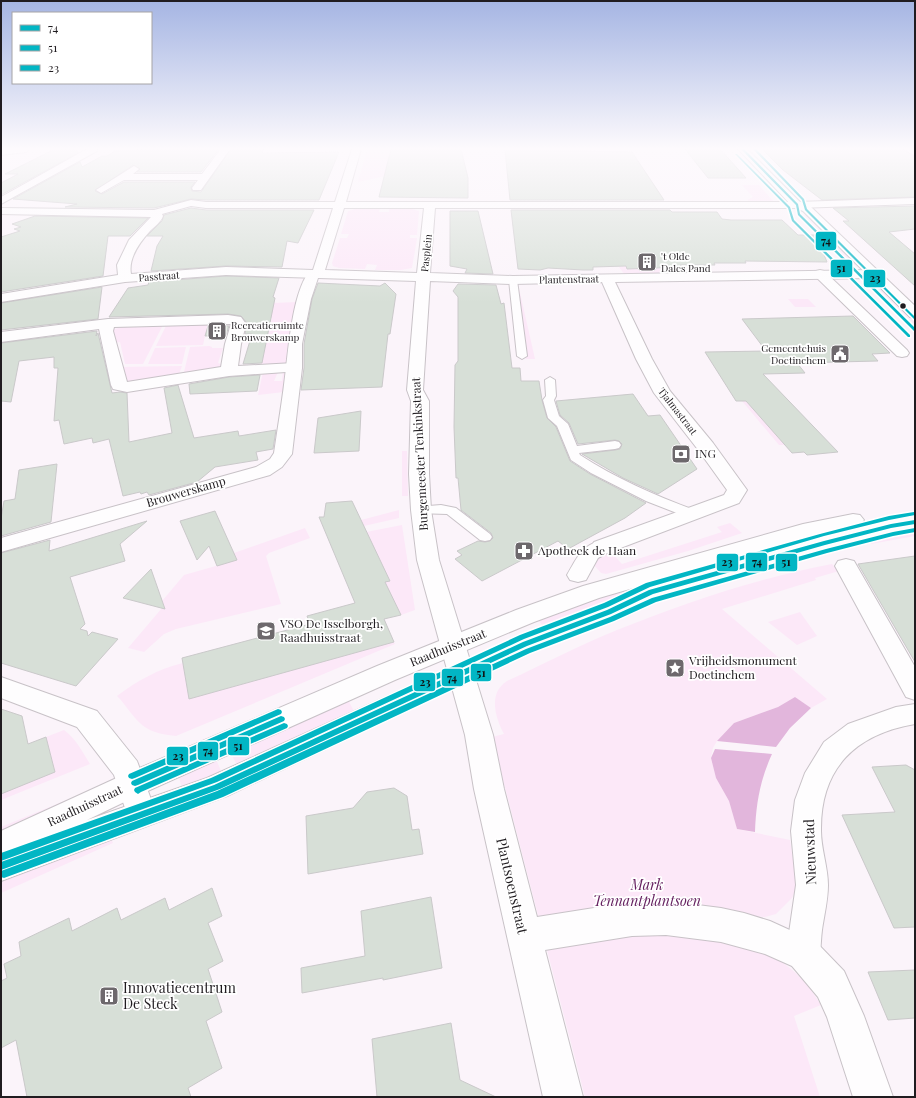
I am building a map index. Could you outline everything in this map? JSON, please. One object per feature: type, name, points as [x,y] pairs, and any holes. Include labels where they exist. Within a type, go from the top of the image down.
[{"type":"street","points":[[188,200],[191,203]]},
{"type":"street","points":[[318,273],[341,200]]},
{"type":"street","points":[[792,200],[797,205],[807,209],[915,314]]},
{"type":"street","points":[[1,211],[154,213],[191,203],[214,205],[797,205],[915,202]]},
{"type":"street","name":"Pasplein","points":[[423,276],[430,205]]},
{"type":"street","points":[[797,205],[798,212],[915,330]]},
{"type":"street","points":[[125,278],[123,265],[134,240],[156,219],[157,216],[154,213]]},
{"type":"street","name":"Passtraat","points":[[1,298],[125,278],[226,271],[318,273]]},
{"type":"street","name":"Plantenstraat","points":[[318,273],[513,280],[873,274]]},
{"type":"street","name":"Brouwerskamp","points":[[1,545],[42,532],[263,471],[276,463],[284,454],[294,368],[295,344],[304,300],[312,276],[318,273]]},
{"type":"street","points":[[820,274],[902,353]]},
{"type":"street","name":"Burgemeester Tenkinkstraat","points":[[423,276],[418,324],[415,390],[420,401],[419,474],[421,510],[428,560],[463,682]]},
{"type":"street","name":"Tjalmastraat","points":[[578,575],[590,554],[602,546],[732,499],[736,490],[706,447],[662,393],[644,359],[608,279]]},
{"type":"street","points":[[1,338],[108,323],[236,320],[239,324],[233,344],[229,371]]},
{"type":"street","points":[[108,323],[106,331],[119,385],[127,387],[229,371],[294,368]]},
{"type":"street","name":"Raadhuisstraat","points":[[1,846],[129,777],[453,647],[525,616],[591,592],[811,529],[915,506]]},
{"type":"street","name":"Raadhuisstraat","points":[[1,866],[217,787],[463,682],[525,644],[609,612],[651,592],[824,542],[891,526],[915,522]]},
{"type":"street","points":[[846,566],[915,690]]},
{"type":"street","name":"Plantsoenstraat","points":[[463,682],[479,735],[489,789],[563,1097]]},
{"type":"street","points":[[1,687],[68,710],[87,719],[129,777],[141,814]]},
{"type":"street","name":"Nieuwstad","points":[[804,954],[805,933],[812,885],[806,831],[809,800],[819,773],[834,750],[858,732],[896,717],[915,714]]},
{"type":"street","points":[[524,936],[632,919],[666,918],[721,925],[770,938],[804,954],[830,984],[845,1016],[873,1097]]},
{"type":"lane","points":[[513,280],[522,356]]},
{"type":"lane","points":[[550,380],[551,396],[548,400],[554,418],[562,424],[575,457],[595,470],[651,498],[692,514]]},
{"type":"lane","points":[[572,450],[616,445]]},
{"type":"lane","points":[[421,510],[441,509],[451,511],[485,537]]},
{"type":"green space","points":[[748,200],[773,201],[756,203]]},
{"type":"green space","points":[[359,208],[380,208],[379,212],[389,212],[389,208],[409,208],[419,211],[417,235],[410,235],[410,238],[417,238],[412,268],[401,270],[375,270],[377,265],[367,264],[365,269],[339,268],[333,266],[332,263],[340,238],[347,238],[349,234],[341,234],[348,211]]},
{"type":"green space","points":[[804,215],[811,215],[858,265],[853,265]]},
{"type":"green space","points":[[626,266],[628,269],[679,268],[682,273],[624,274],[619,267]]},
{"type":"green space","points":[[869,280],[875,280],[915,317],[915,325]]},
{"type":"green space","points":[[518,284],[535,359],[526,359]]},
{"type":"green space","points":[[788,299],[808,299],[816,307],[795,307]]},
{"type":"green space","points":[[297,302],[289,365],[261,366],[272,318],[264,317],[248,304]]},
{"type":"green space","points":[[230,321],[231,325],[211,325],[205,336],[203,345],[156,346],[166,326]]},
{"type":"green space","points":[[164,323],[143,364],[125,364],[120,342],[114,343],[111,330],[126,326]]},
{"type":"green space","points":[[209,346],[212,348],[223,348],[218,363],[223,365],[222,367],[183,376],[190,347]]},
{"type":"green space","points":[[186,347],[182,364],[148,364],[155,348]]},
{"type":"green space","points":[[182,366],[179,374],[126,382],[119,367]]},
{"type":"green space","points":[[283,371],[286,372],[284,392],[258,395],[263,372],[278,372],[274,381],[282,381]]},
{"type":"green space","points":[[742,401],[746,401],[785,445],[779,445]]},
{"type":"green space","points":[[402,451],[407,451],[408,496],[402,496]]},
{"type":"green space","points":[[399,510],[399,518],[364,526],[361,520]]},
{"type":"green space","points":[[730,523],[742,533],[688,551],[606,574],[601,573],[593,564],[596,557],[610,551],[622,564],[722,532],[717,527]]},
{"type":"green space","points":[[402,525],[415,610],[401,615],[385,582],[366,532]]},
{"type":"green space","points":[[305,528],[310,538],[269,553],[266,556],[281,604],[176,629],[164,634],[144,652],[128,648],[162,608],[157,607],[184,575],[237,560],[234,553]]},
{"type":"green space","points":[[915,530],[915,536],[871,544],[874,537]]},
{"type":"green space","points":[[801,537],[804,541],[686,576],[546,629],[536,618]]},
{"type":"green space","name":"Mark Tennantplantsoen","points":[[832,564],[839,571],[815,578],[816,580],[722,609],[827,699],[811,708],[795,697],[778,707],[734,723],[717,741],[713,748],[711,758],[716,778],[729,801],[737,829],[790,840],[796,879],[796,889],[792,898],[776,914],[765,917],[755,916],[754,950],[775,958],[793,970],[808,986],[821,1005],[794,1016],[820,1097],[585,1097],[492,737],[504,734],[496,713],[495,699],[497,692],[507,681],[589,642],[643,620],[723,592],[777,576]]},
{"type":"green space","points":[[800,612],[817,636],[797,645],[768,622]]},
{"type":"green space","points":[[394,642],[395,644],[176,736],[156,732],[143,725],[117,696],[148,676],[183,663],[189,699]]},
{"type":"green space","points":[[348,700],[356,715],[238,767],[229,750]]},
{"type":"green space","points":[[64,730],[75,741],[90,764],[1,800],[1,794],[55,772],[46,737]]},
{"type":"green space","points":[[214,755],[222,773],[182,788],[177,771]]},
{"type":"green space","points":[[74,797],[76,802],[1,838],[1,827]]},
{"type":"green space","points":[[111,839],[113,843],[1,893],[1,875]]},
{"type":"shaded area","points":[[795,697],[811,708],[790,728],[776,747],[717,741],[734,723],[778,707]]},
{"type":"shaded area","points":[[715,749],[772,754],[764,773],[759,792],[755,832],[737,829],[729,801],[716,778],[711,758]]},
{"type":"building","points":[[29,200],[186,200],[154,208],[65,207],[77,204]]},
{"type":"building","points":[[915,206],[915,229],[889,232],[915,254],[915,286],[843,221],[849,221],[833,208]]},
{"type":"building","points":[[191,208],[206,210],[314,210],[298,243],[287,241],[282,267],[226,266],[151,271],[157,246],[163,236],[147,236],[162,221],[164,215]]},
{"type":"building","points":[[511,210],[670,210],[672,212],[717,212],[722,219],[731,220],[782,220],[798,235],[816,235],[827,262],[745,261],[746,263],[714,263],[715,265],[680,265],[682,267],[627,269],[626,266],[593,267],[593,270],[548,268],[540,270],[518,269]]},
{"type":"building","points":[[450,211],[478,211],[493,274],[465,273],[467,269],[450,266]]},
{"type":"building","points":[[35,216],[148,218],[130,236],[108,236],[103,276],[1,292],[1,237],[20,231],[14,229],[21,227],[12,224]]},
{"type":"building","points":[[226,276],[279,278],[273,297],[275,298],[262,363],[243,364],[252,334],[245,334],[247,323],[241,316],[228,314],[109,317],[128,288],[148,285],[149,282]]},
{"type":"building","points":[[318,283],[380,286],[385,283],[396,294],[390,334],[388,334],[382,387],[301,390],[304,368],[304,344],[312,299]]},
{"type":"building","points":[[458,284],[496,285],[501,304],[504,303],[512,368],[520,368],[521,381],[539,381],[547,418],[556,427],[570,461],[590,474],[646,503],[625,518],[568,549],[558,541],[482,581],[455,559],[462,555],[457,551],[478,541],[490,541],[493,538],[491,533],[461,510],[458,478],[456,478],[454,427],[455,365],[458,361],[458,297],[453,291]]},
{"type":"building","points":[[102,287],[98,319],[1,330],[1,303]]},
{"type":"building","points":[[853,316],[890,353],[872,354],[878,361],[797,363],[805,373],[763,374],[838,452],[807,455],[804,452],[792,453],[746,401],[736,401],[705,352],[766,351],[742,319]]},
{"type":"building","name":"Recreatieruimte Brouwerskamp","points":[[208,326],[229,326],[226,335],[205,336]]},
{"type":"building","points":[[97,331],[96,336],[98,333],[112,393],[127,393],[129,442],[172,433],[164,388],[178,385],[194,438],[238,431],[239,436],[276,430],[273,449],[256,452],[258,460],[215,467],[197,482],[149,495],[147,492],[141,494],[140,492],[123,496],[109,439],[93,443],[92,438],[64,444],[59,420],[54,421],[58,368],[54,368],[54,357],[19,361],[11,402],[1,401],[1,343]]},
{"type":"building","points":[[260,375],[257,391],[190,394],[189,384],[229,377]]},
{"type":"building","points":[[633,394],[648,416],[660,415],[697,469],[658,494],[623,478],[582,454],[620,449],[622,444],[615,440],[578,444],[569,423],[560,415],[556,401]]},
{"type":"building","points":[[361,411],[359,451],[314,453],[318,418]]},
{"type":"building","points":[[57,464],[51,522],[1,536],[1,519],[4,501],[15,499],[19,470]]},
{"type":"building","points":[[352,501],[390,581],[385,582],[401,615],[384,619],[394,642],[189,699],[182,658],[310,624],[307,616],[355,603],[319,517],[324,517],[326,503]]},
{"type":"building","points":[[215,511],[237,560],[217,566],[209,546],[197,560],[180,521]]},
{"type":"building","points":[[147,521],[120,544],[125,561],[70,577],[85,624],[80,629],[87,631],[88,636],[92,632],[118,639],[76,686],[1,663],[1,553],[50,540],[49,551]]},
{"type":"building","points":[[915,556],[915,662],[858,564]]},
{"type":"building","points":[[151,569],[165,609],[123,598]]},
{"type":"building","points":[[1,709],[22,716],[28,744],[46,737],[55,772],[1,794]]},
{"type":"building","points":[[906,765],[915,770],[915,927],[894,928],[842,815],[895,812],[872,767]]},
{"type":"building","points":[[394,788],[407,796],[412,830],[419,829],[423,854],[308,874],[306,816],[353,808],[367,792]]},
{"type":"building","name":"Innovatiecentrum De Steck","points":[[212,888],[222,916],[208,923],[223,961],[208,969],[222,1012],[206,1021],[222,1068],[188,1088],[191,1097],[27,1097],[16,1040],[1,1048],[1,981],[7,978],[4,964],[21,956],[19,942],[69,918],[72,931],[117,908],[121,920],[165,898],[169,910]]},
{"type":"building","points":[[431,897],[442,968],[383,980],[383,978],[302,993],[301,968],[365,956],[361,911]]},
{"type":"building","points":[[915,970],[915,1018],[888,1020],[868,972]]},
{"type":"building","points":[[451,1023],[460,1080],[496,1097],[377,1097],[372,1039]]},
{"type":"transit line","name":"51","points":[[781,200],[789,208],[793,220],[909,336]]},
{"type":"transit line","name":"74","points":[[792,200],[797,205],[799,214],[915,330]]},
{"type":"transit line","name":"23","points":[[803,200],[806,209],[915,319]]},
{"type":"transit line","name":"23","points":[[1,857],[214,780],[522,637],[606,605],[648,585],[822,535],[889,518],[914,514]]},
{"type":"transit line","name":"74","points":[[1,866],[217,787],[525,644],[609,612],[651,592],[824,543],[891,526],[915,522]]},
{"type":"transit line","name":"51","points":[[4,874],[220,794],[528,651],[612,619],[654,600],[826,551],[915,530]]},
{"type":"transit line","name":"23","points":[[132,776],[278,712]]},
{"type":"transit line","name":"74","points":[[135,783],[281,719]]},
{"type":"transit line","name":"51","points":[[138,790],[284,726]]},
{"type":"place","name":"'t Olde Dales Pand","points":[[647,262]]},
{"type":"place","name":"Recreatieruimte Brouwerskamp","points":[[217,331]]},
{"type":"place","name":"Gemeentehuis Doetinchem","points":[[840,354]]},
{"type":"place","name":"ING","points":[[681,454]]},
{"type":"place","name":"Apotheek de Haan","points":[[524,551]]},
{"type":"place","name":"VSO De Isselborgh, Raadhuisstraat","points":[[266,631]]},
{"type":"place","name":"Vrijheidsmonument Doetinchem","points":[[675,668]]},
{"type":"place","name":"Innovatiecentrum De Steck","points":[[109,996]]}]
